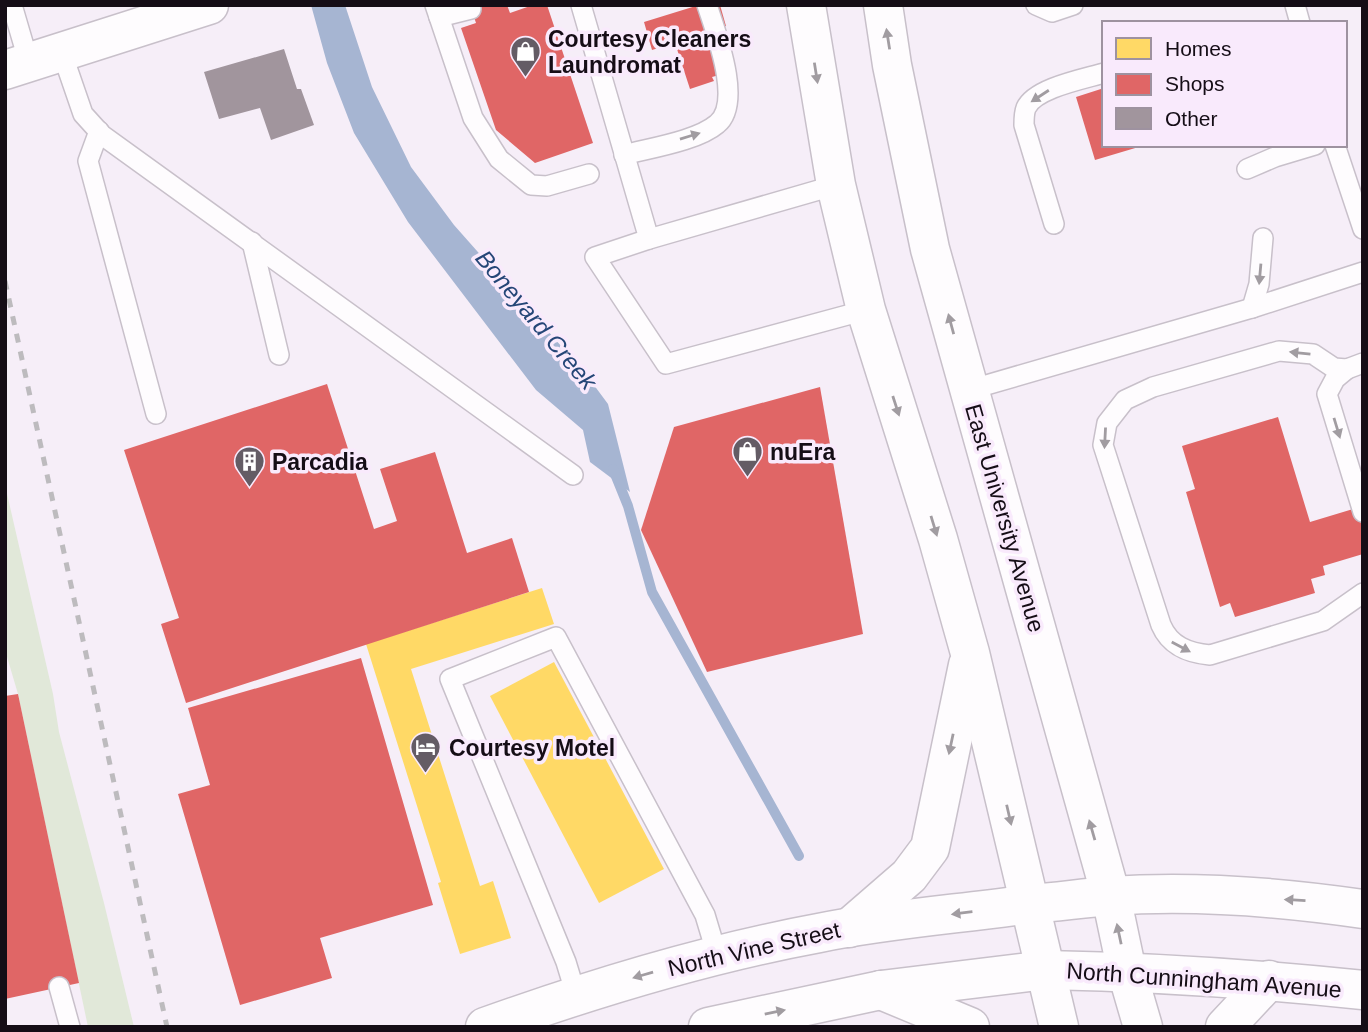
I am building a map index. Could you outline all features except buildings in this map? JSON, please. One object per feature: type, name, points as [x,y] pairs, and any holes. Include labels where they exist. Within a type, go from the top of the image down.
[{"type":"main road","points":[[32,62],[152,14],[209,5]]},
{"type":"main road","points":[[806,5],[836,185],[866,310],[970,653],[1059,1027]]},
{"type":"main road","name":"East University Avenue","points":[[883,5],[897,93],[930,248],[1111,896],[1143,1027]]},
{"type":"main road","points":[[849,928],[909,876],[930,848],[970,653]]},
{"type":"main road","points":[[1030,904],[1111,896],[1203,895],[1313,901],[1363,909]]},
{"type":"main road","name":"North Vine Street","points":[[485,1027],[576,995],[717,955],[849,928],[1030,904]]},
{"type":"main road","points":[[725,1025],[881,990],[1046,970]]},
{"type":"main road","name":"North Cunningham Avenue","points":[[1046,970],[1269,980],[1363,990]]},
{"type":"main road","points":[[1225,1027],[1269,980]]},
{"type":"main road","points":[[881,990],[970,1027]]},
{"type":"lane","points":[[12,5],[32,62],[78,102],[83,114],[99,131],[573,475]]},
{"type":"lane","points":[[581,5],[649,239]]},
{"type":"lane","points":[[624,155],[698,134],[718,124],[725,113],[729,98],[728,84],[707,5]]},
{"type":"lane","points":[[1037,5],[1052,12],[1073,5]]},
{"type":"lane","points":[[471,9],[437,11],[473,118],[499,159],[531,185],[547,186],[589,174]]},
{"type":"lane","points":[[1054,224],[1024,125],[1025,109],[1034,98],[1048,90],[1102,74]]},
{"type":"lane","points":[[99,131],[88,161],[156,414]]},
{"type":"lane","points":[[1247,169],[1273,151],[1301,147]]},
{"type":"lane","points":[[1336,147],[1363,229]]},
{"type":"lane","points":[[836,185],[595,257],[666,364],[866,310]]},
{"type":"lane","points":[[1252,308],[1259,284],[1263,238]]},
{"type":"lane","points":[[253,242],[279,355]]},
{"type":"lane","points":[[969,390],[1252,308],[1363,272]]},
{"type":"lane","points":[[1355,366],[1334,368],[1312,354],[1279,351],[1153,387],[1125,400],[1107,423],[1103,445],[1167,639],[1193,653],[1210,655],[1323,621],[1363,593]]},
{"type":"lane","points":[[1355,366],[1335,379],[1327,394],[1363,512]]},
{"type":"lane","points":[[576,995],[566,961],[450,678],[556,637],[705,915],[717,955]]},
{"type":"lane","points":[[60,987],[70,1027]]},
{"type":"green space","points":[[5,485],[53,694],[59,732],[134,1027],[88,1027],[18,694],[5,650]]},
{"type":"water","points":[[311,5],[345,5],[372,87],[411,167],[454,225],[585,373],[608,404],[630,492],[590,462],[583,430],[536,390],[408,222],[354,133],[327,63]]},
{"type":"waterway","name":"Boneyard Creek","points":[[613,469],[628,506],[652,592],[799,856]]},
{"type":"railway","points":[[5,281],[167,1027]]},
{"type":"place","name":"Courtesy Cleaners Laundromat","points":[[525,79]]},
{"type":"place","name":"nuEra","points":[[747,479]]},
{"type":"place","name":"Parcadia","points":[[249,489]]},
{"type":"place","name":"Courtesy Motel","points":[[426,775]]}]
